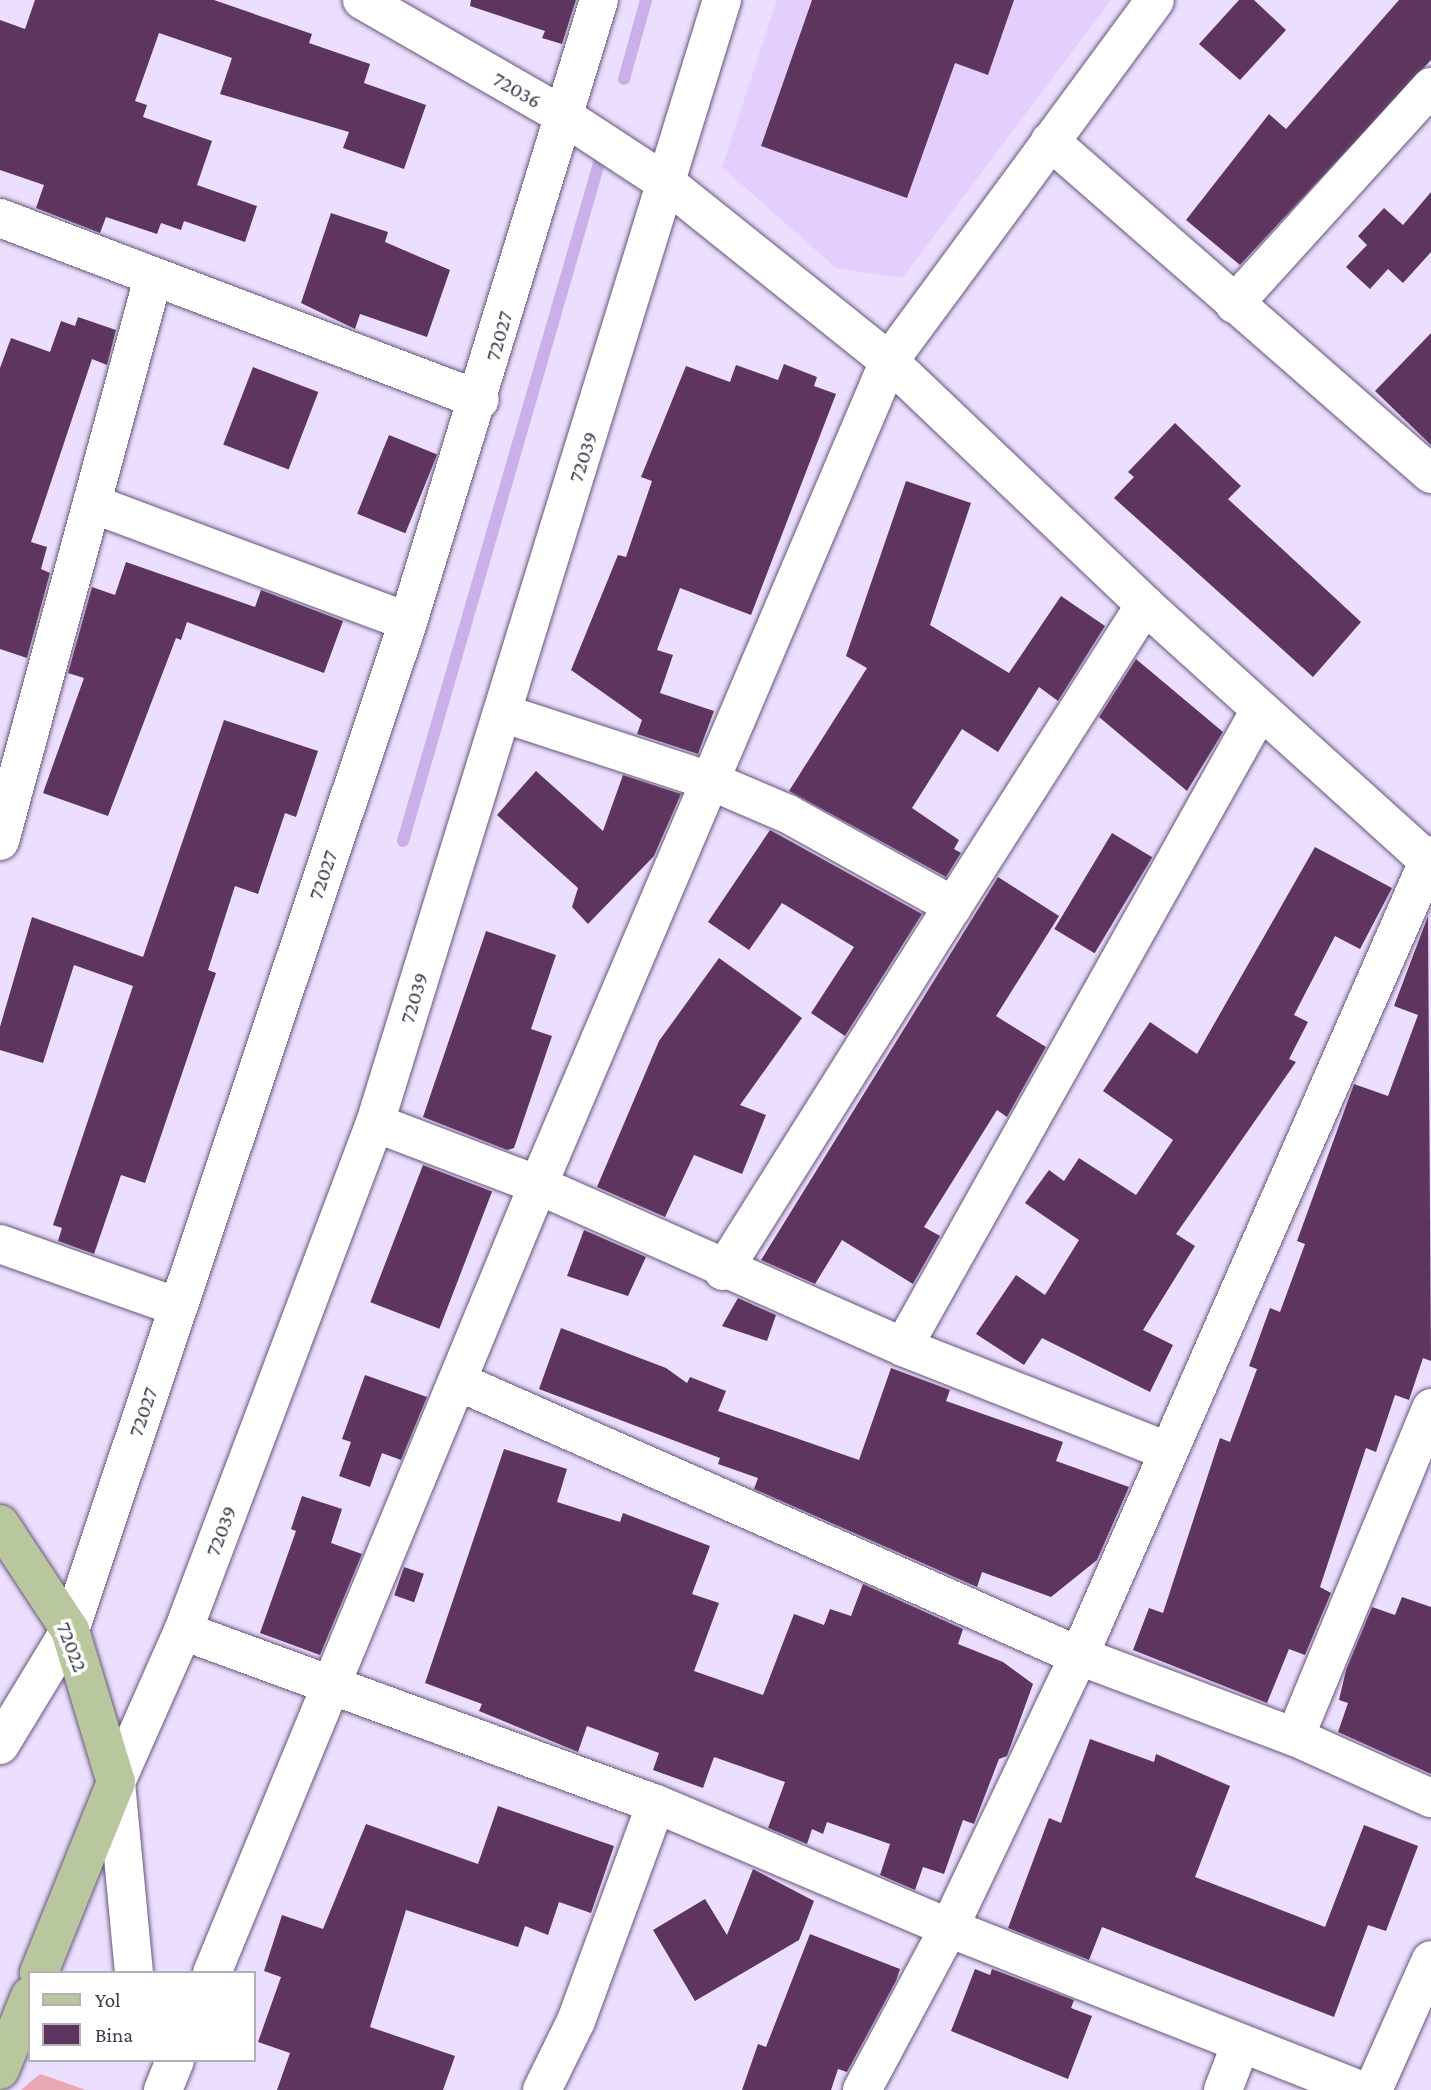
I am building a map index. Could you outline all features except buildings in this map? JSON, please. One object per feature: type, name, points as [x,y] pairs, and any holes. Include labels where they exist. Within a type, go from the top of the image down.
[{"type":"main road","name":"72022","points":[[0,1524],[70,1630],[116,1782]]},
{"type":"main road","name":"72039","points":[[40,1971],[116,1782]]},
{"type":"main road","points":[[0,2070],[28,2001]]},
{"type":"street","name":"72036","points":[[362,0],[562,116],[669,185],[889,361],[1145,605],[1430,859]]},
{"type":"street","name":"72027","points":[[0,1745],[70,1630],[408,622],[480,400],[562,116],[599,0]]},
{"type":"street","name":"72039","points":[[116,1782],[183,1631],[375,1123],[669,185],[722,0]]},
{"type":"street","points":[[213,1971],[459,1382],[538,1185],[713,782],[889,361],[1155,0]]},
{"type":"street","points":[[1234,304],[1431,87]]},
{"type":"street","points":[[1050,141],[1431,474]]},
{"type":"street","points":[[0,218],[480,400]]},
{"type":"street","points":[[0,841],[153,278]]},
{"type":"street","points":[[93,504],[408,622]]},
{"type":"street","points":[[723,1271],[1145,605]]},
{"type":"street","points":[[903,1347],[1260,710]]},
{"type":"street","points":[[502,713],[713,782],[788,814],[953,906]]},
{"type":"street","points":[[862,2090],[949,1928],[1079,1656],[1430,859]]},
{"type":"street","points":[[375,1123],[538,1185],[723,1271],[903,1347],[1167,1451]]},
{"type":"street","points":[[0,1244],[178,1307]]},
{"type":"street","points":[[459,1382],[1079,1656],[1295,1737],[1431,1798]]},
{"type":"street","points":[[1295,1737],[1431,1408]]},
{"type":"street","points":[[183,1631],[656,1804],[949,1928],[1240,2046],[1361,2090]]},
{"type":"street","points":[[116,1782],[134,1971]]},
{"type":"street","points":[[542,2090],[576,2021],[656,1804]]},
{"type":"street","points":[[1373,2090],[1431,1960]]},
{"type":"street","points":[[1223,2090],[1240,2046]]},
{"type":"shaded area","points":[[777,0],[1111,0],[902,278],[836,268],[722,167]]},
{"type":"shaded area","points":[[40,2074],[86,2090],[21,2090]]},
{"type":"waterway","points":[[624,79],[646,0]]},
{"type":"waterway","points":[[403,841],[602,153]]}]
